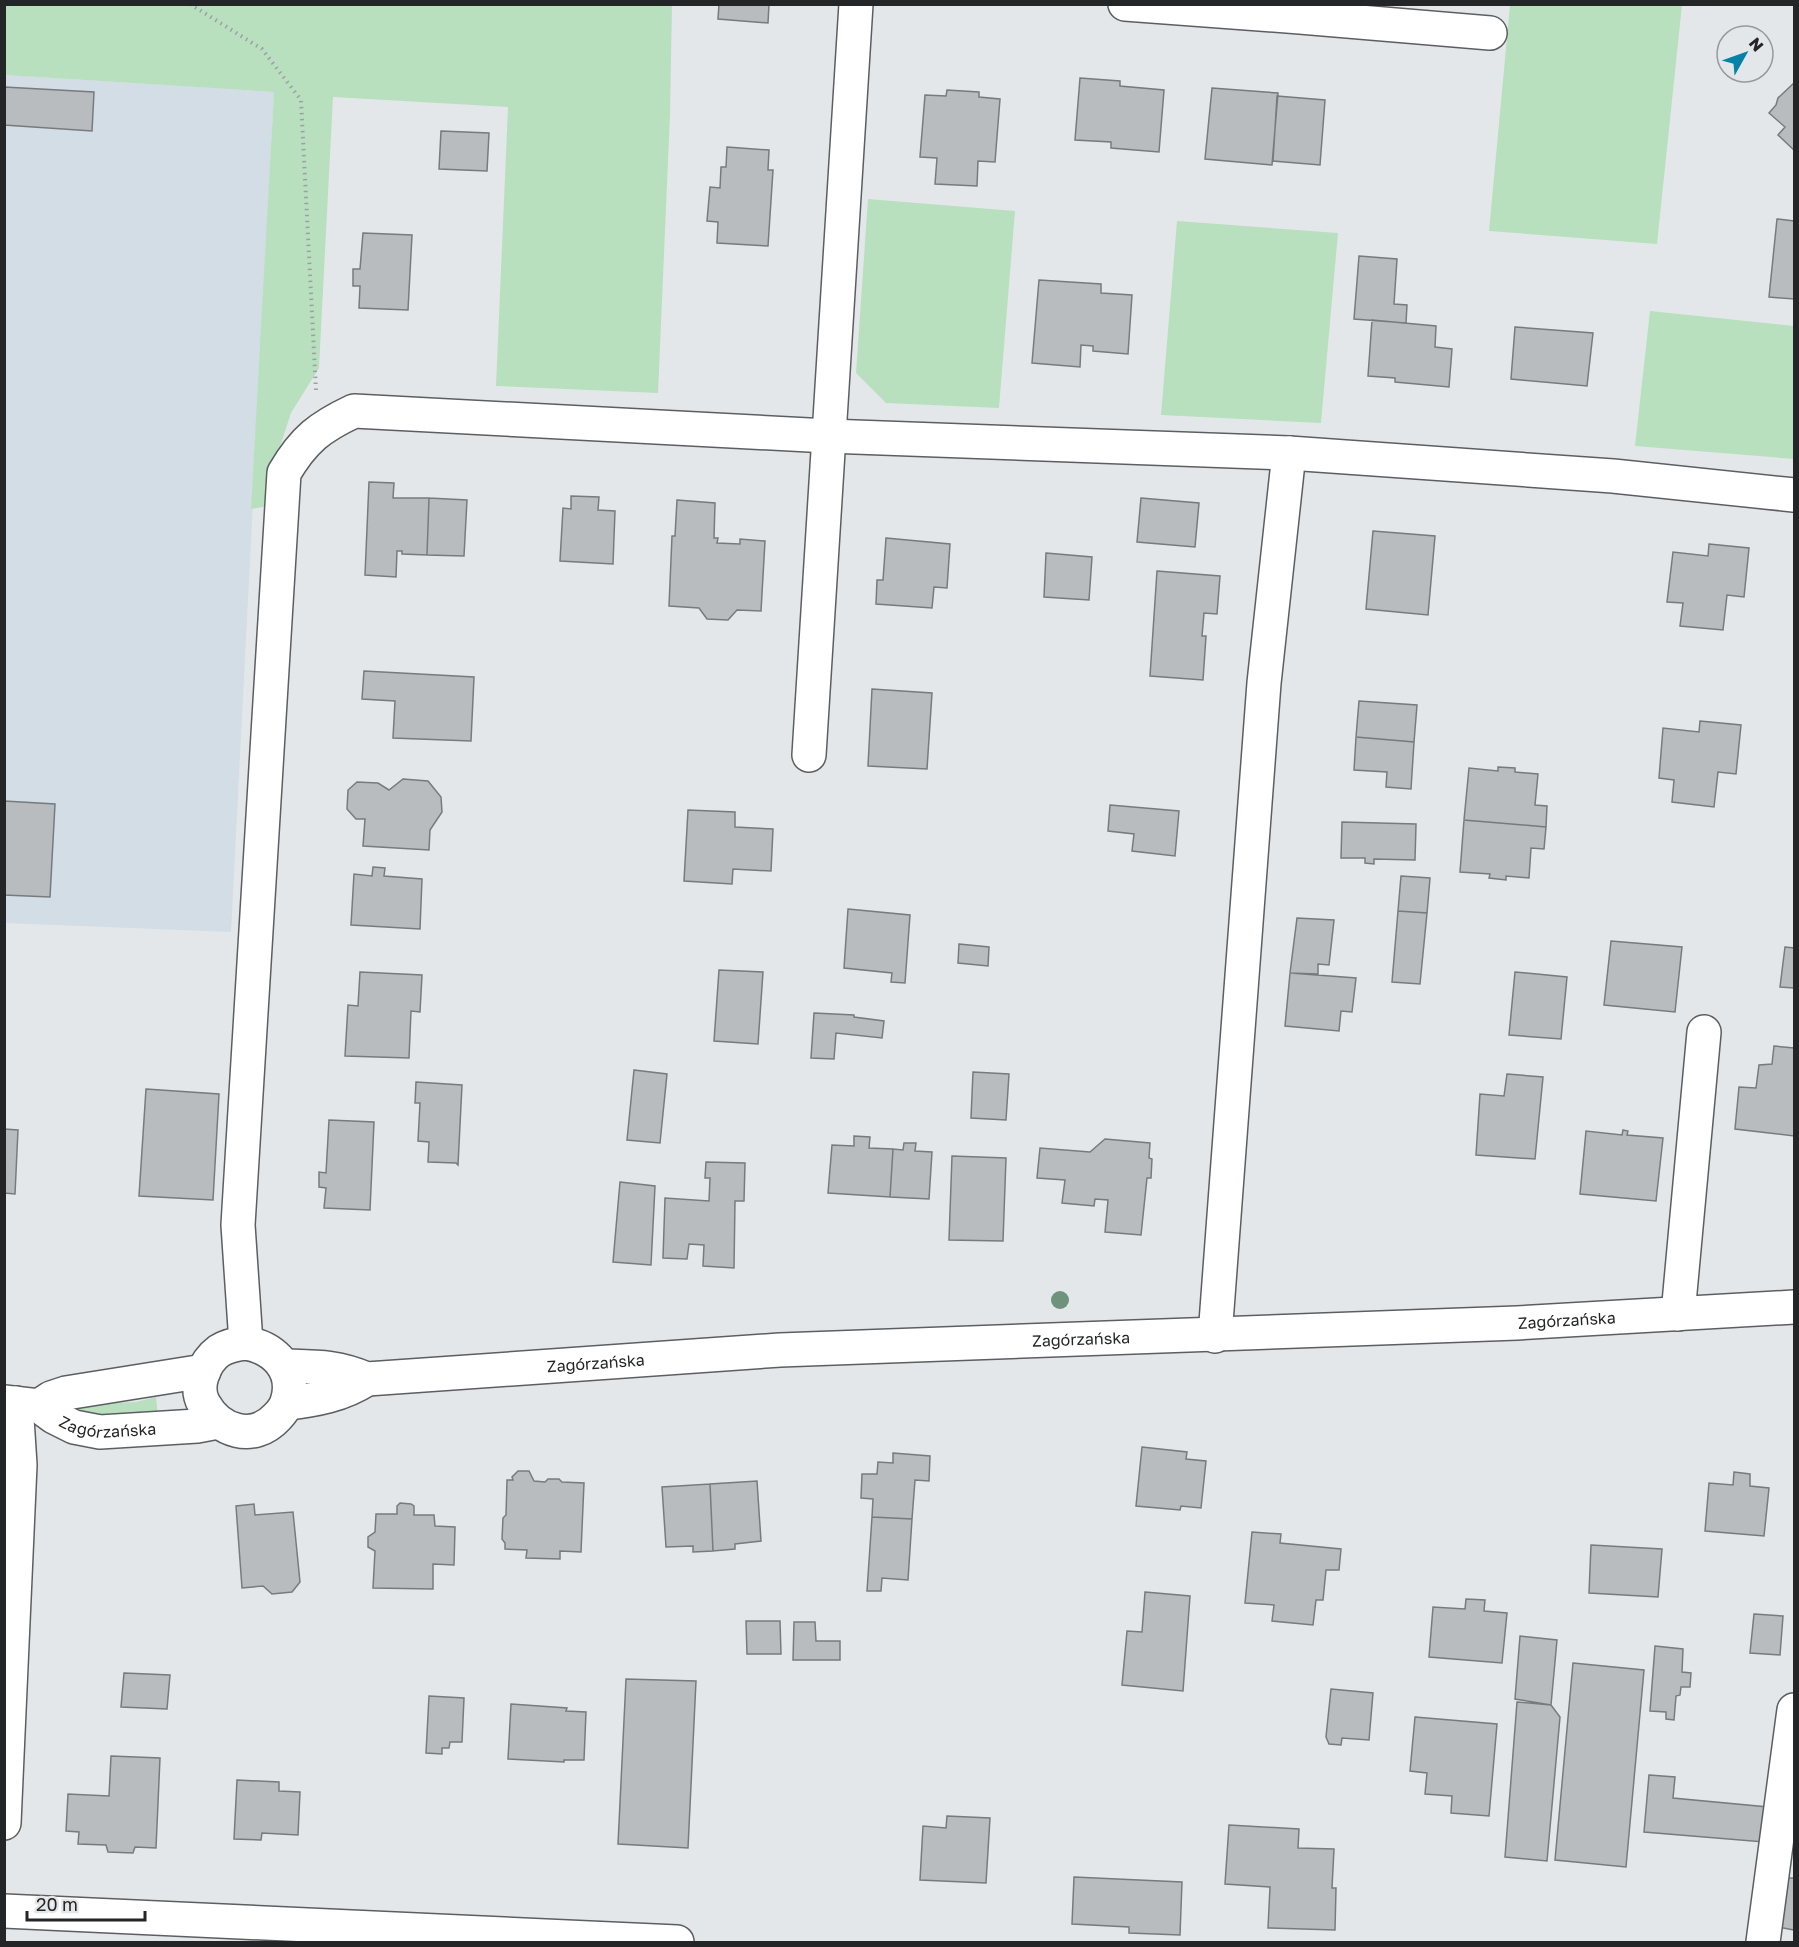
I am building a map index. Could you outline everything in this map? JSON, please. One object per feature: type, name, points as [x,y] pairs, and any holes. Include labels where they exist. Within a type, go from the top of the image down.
[{"type":"street","points":[[809,755],[856,4]]},
{"type":"street","points":[[1125,4],[1300,16],[1490,33]]},
{"type":"street","points":[[246,1343],[238,1225],[284,473],[296,452],[318,431],[333,421],[354,411],[828,436],[1289,453],[1640,478],[1794,495]]},
{"type":"street","points":[[1215,1336],[1264,683],[1289,453]]},
{"type":"street","points":[[1678,1314],[1704,1032]]},
{"type":"street","name":"Zagórzańska","points":[[284,1366],[346,1370],[367,1379],[780,1350],[1215,1336],[1517,1323],[1794,1307]]},
{"type":"street","points":[[246,1343],[258,1345],[270,1351],[284,1366],[289,1385],[287,1403],[272,1423],[258,1429],[245,1431],[231,1429],[218,1422],[200,1398],[199,1383],[210,1360],[220,1351],[232,1345],[246,1343]]},
{"type":"street","name":"Zagórzańska","points":[[20,1404],[66,1393],[204,1371]]},
{"type":"street","name":"Zagórzańska","points":[[287,1403],[331,1396],[355,1387],[367,1379]]},
{"type":"street","points":[[4,1823],[20,1465],[20,1404]]},
{"type":"street","name":"Zagórzańska","points":[[20,1404],[74,1427],[100,1431],[197,1426],[218,1422]]},
{"type":"street","points":[[1763,1942],[1794,1710]]},
{"type":"street","points":[[4,1911],[676,1942]]},
{"type":"path","points":[[190,4],[262,49],[302,100],[318,431]]},
{"type":"shaded area","points":[[5,75],[274,92],[231,932],[5,923]]},
{"type":"green space","points":[[4,5],[672,5],[670,115],[658,393],[496,386],[508,107],[333,97],[319,368],[291,413],[272,471],[268,506],[251,509],[274,92],[5,75]]},
{"type":"green space","points":[[1510,5],[1682,5],[1657,244],[1489,231]]},
{"type":"green space","points":[[868,199],[1015,211],[999,408],[886,403],[856,373]]},
{"type":"green space","points":[[1177,221],[1338,233],[1321,423],[1161,415]]},
{"type":"green space","points":[[1650,311],[1794,326],[1794,459],[1635,446]]},
{"type":"green space","points":[[156,1397],[158,1417],[73,1415],[73,1405],[136,1402]]},
{"type":"building","points":[[719,4],[769,4],[768,23],[718,19]]},
{"type":"building","points":[[1080,78],[1120,81],[1120,86],[1164,90],[1159,152],[1111,148],[1111,142],[1075,140]]},
{"type":"building","points":[[1794,83],[1794,150],[1778,135],[1785,127],[1769,113],[1776,105],[1778,98]]},
{"type":"building","points":[[4,87],[94,92],[92,131],[4,125]]},
{"type":"building","points":[[1212,88],[1278,93],[1272,165],[1205,159]]},
{"type":"building","points":[[947,90],[979,92],[979,97],[1000,99],[995,162],[978,161],[977,186],[935,184],[937,158],[920,157],[925,95],[946,96]]},
{"type":"building","points":[[1277,96],[1325,100],[1320,165],[1273,161]]},
{"type":"building","points":[[441,131],[489,133],[487,171],[439,169]]},
{"type":"building","points":[[727,147],[769,150],[768,170],[773,170],[768,246],[717,243],[718,222],[707,221],[710,187],[720,188],[721,167],[726,167]]},
{"type":"building","points":[[1777,219],[1794,221],[1794,299],[1769,297]]},
{"type":"building","points":[[363,233],[412,235],[408,310],[359,308],[360,286],[353,286],[353,269],[360,269]]},
{"type":"building","points":[[1359,256],[1397,259],[1394,304],[1407,305],[1406,323],[1354,319]]},
{"type":"building","points":[[1039,280],[1101,284],[1101,293],[1132,295],[1128,354],[1093,351],[1093,346],[1081,345],[1080,367],[1032,363]]},
{"type":"building","points":[[1372,320],[1436,326],[1435,347],[1452,349],[1449,387],[1395,382],[1395,378],[1368,376]]},
{"type":"building","points":[[1515,327],[1593,333],[1587,386],[1511,379]]},
{"type":"building","points":[[369,482],[394,483],[393,498],[429,498],[427,555],[402,554],[402,551],[397,551],[396,577],[365,575]]},
{"type":"building","points":[[571,496],[599,497],[598,510],[615,511],[613,564],[560,561],[563,508],[571,509]]},
{"type":"building","points":[[429,498],[467,500],[464,556],[427,555]]},
{"type":"building","points":[[1141,498],[1199,503],[1195,547],[1137,542]]},
{"type":"building","points":[[677,500],[715,503],[714,538],[718,538],[717,543],[740,544],[740,539],[765,541],[761,611],[737,610],[728,620],[707,619],[699,608],[669,606],[672,536],[675,536]]},
{"type":"building","points":[[1373,531],[1435,536],[1428,615],[1366,609]]},
{"type":"building","points":[[886,538],[950,544],[947,588],[934,587],[932,608],[876,604],[877,580],[883,580]]},
{"type":"building","points":[[1709,544],[1749,548],[1744,597],[1727,595],[1723,630],[1680,626],[1683,603],[1667,602],[1673,552],[1708,556]]},
{"type":"building","points":[[1046,553],[1092,557],[1089,600],[1044,597]]},
{"type":"building","points":[[1157,571],[1220,576],[1217,614],[1204,613],[1202,636],[1206,636],[1203,680],[1150,676]]},
{"type":"building","points":[[364,671],[474,677],[471,741],[393,738],[395,701],[362,699]]},
{"type":"building","points":[[872,689],[932,693],[927,769],[868,766]]},
{"type":"building","points":[[1359,701],[1417,705],[1414,742],[1356,737]]},
{"type":"building","points":[[1700,721],[1741,725],[1736,774],[1718,772],[1714,807],[1672,802],[1674,780],[1659,778],[1663,728],[1699,732]]},
{"type":"building","points":[[1356,737],[1414,742],[1411,789],[1386,787],[1387,772],[1354,770]]},
{"type":"building","points":[[1498,767],[1515,768],[1515,772],[1538,774],[1535,805],[1547,806],[1546,827],[1464,820],[1469,768],[1498,771]]},
{"type":"building","points":[[403,779],[428,781],[441,797],[442,812],[430,830],[429,850],[363,846],[365,819],[356,819],[347,809],[348,790],[357,782],[378,783],[389,790]]},
{"type":"building","points":[[4,801],[55,804],[50,897],[4,895]]},
{"type":"building","points":[[1110,805],[1179,811],[1175,856],[1132,851],[1134,834],[1108,831]]},
{"type":"building","points":[[688,810],[735,812],[735,827],[773,829],[771,871],[733,869],[732,884],[684,881]]},
{"type":"building","points":[[1464,820],[1546,827],[1544,849],[1531,848],[1529,878],[1506,876],[1506,880],[1489,878],[1490,874],[1460,872]]},
{"type":"building","points":[[1342,822],[1416,824],[1415,860],[1374,859],[1374,864],[1365,863],[1365,858],[1341,858]]},
{"type":"building","points":[[373,867],[385,868],[384,876],[422,879],[420,929],[351,925],[354,874],[372,876]]},
{"type":"building","points":[[1401,876],[1430,878],[1427,913],[1398,911]]},
{"type":"building","points":[[848,909],[910,915],[905,983],[891,982],[892,973],[844,968]]},
{"type":"building","points":[[1398,911],[1427,913],[1420,984],[1392,982]]},
{"type":"building","points":[[1297,918],[1334,920],[1329,965],[1318,964],[1318,974],[1290,973]]},
{"type":"building","points":[[1611,941],[1682,947],[1675,1012],[1604,1005]]},
{"type":"building","points":[[959,944],[989,947],[988,966],[958,963]]},
{"type":"building","points":[[1785,947],[1794,948],[1794,988],[1780,987]]},
{"type":"building","points":[[719,970],[763,972],[758,1044],[714,1041]]},
{"type":"building","points":[[360,972],[422,975],[420,1012],[411,1011],[409,1058],[345,1056],[348,1005],[358,1006]]},
{"type":"building","points":[[1515,972],[1567,977],[1561,1039],[1509,1035]]},
{"type":"building","points":[[1290,973],[1356,978],[1352,1012],[1341,1011],[1339,1031],[1285,1026]]},
{"type":"building","points":[[814,1013],[854,1015],[854,1017],[884,1021],[882,1038],[836,1033],[834,1059],[811,1058]]},
{"type":"building","points":[[1774,1046],[1794,1048],[1794,1136],[1735,1129],[1739,1087],[1756,1088],[1759,1065],[1772,1064]]},
{"type":"building","points":[[634,1070],[667,1074],[660,1143],[627,1140]]},
{"type":"building","points":[[973,1072],[1009,1074],[1006,1120],[971,1118]]},
{"type":"building","points":[[1507,1074],[1543,1077],[1535,1159],[1476,1155],[1480,1094],[1504,1096]]},
{"type":"building","points":[[416,1082],[462,1085],[458,1165],[428,1162],[429,1142],[418,1141],[420,1103],[415,1103]]},
{"type":"building","points":[[146,1089],[219,1094],[213,1200],[139,1196]]},
{"type":"building","points":[[329,1120],[374,1122],[370,1210],[324,1208],[326,1188],[319,1187],[319,1172],[326,1173]]},
{"type":"building","points":[[4,1129],[18,1130],[15,1194],[4,1193]]},
{"type":"building","points":[[1623,1130],[1628,1131],[1627,1135],[1663,1138],[1656,1201],[1580,1194],[1586,1131],[1622,1135]]},
{"type":"building","points":[[854,1136],[870,1137],[869,1148],[893,1149],[890,1197],[828,1193],[832,1145],[854,1146]]},
{"type":"building","points":[[1105,1139],[1150,1143],[1151,1178],[1147,1178],[1141,1235],[1105,1232],[1108,1200],[1095,1199],[1094,1206],[1062,1203],[1065,1180],[1037,1178],[1040,1148],[1090,1152]]},
{"type":"building","points":[[904,1143],[916,1143],[915,1151],[932,1152],[929,1199],[890,1197],[893,1149],[903,1150]]},
{"type":"building","points":[[952,1156],[1006,1158],[1003,1241],[949,1240]]},
{"type":"building","points":[[706,1162],[745,1163],[744,1201],[735,1201],[734,1268],[703,1266],[704,1245],[689,1244],[687,1259],[663,1258],[665,1198],[709,1201],[710,1178],[705,1178]]},
{"type":"building","points":[[620,1182],[655,1186],[651,1265],[613,1262]]},
{"type":"building","points":[[1142,1447],[1187,1452],[1186,1459],[1206,1461],[1201,1508],[1181,1506],[1180,1510],[1136,1506]]},
{"type":"building","points":[[893,1453],[930,1456],[929,1481],[915,1480],[912,1519],[872,1517],[873,1499],[861,1498],[862,1474],[877,1474],[878,1462],[893,1463]]},
{"type":"building","points":[[518,1471],[529,1471],[534,1481],[545,1482],[548,1479],[559,1479],[562,1482],[584,1483],[581,1552],[560,1551],[560,1559],[526,1558],[527,1550],[505,1549],[502,1539],[503,1518],[506,1515],[507,1480],[513,1480],[512,1477]]},
{"type":"building","points":[[1734,1472],[1750,1474],[1750,1486],[1769,1488],[1764,1536],[1705,1531],[1709,1483],[1733,1485]]},
{"type":"building","points":[[757,1481],[761,1541],[735,1544],[735,1549],[713,1551],[710,1484]]},
{"type":"building","points":[[710,1484],[713,1551],[693,1552],[693,1546],[666,1547],[662,1487]]},
{"type":"building","points":[[400,1503],[414,1506],[414,1515],[434,1515],[435,1526],[455,1527],[454,1565],[433,1564],[433,1589],[373,1588],[375,1551],[368,1547],[368,1537],[375,1532],[376,1514],[397,1514],[397,1506]]},
{"type":"building","points":[[254,1504],[255,1515],[293,1512],[300,1582],[292,1592],[272,1594],[263,1586],[242,1588],[236,1506]]},
{"type":"building","points":[[872,1517],[912,1519],[908,1580],[882,1578],[881,1591],[867,1591]]},
{"type":"building","points":[[1252,1532],[1281,1534],[1280,1543],[1341,1549],[1339,1570],[1326,1570],[1323,1600],[1316,1600],[1313,1625],[1272,1621],[1274,1605],[1245,1603]]},
{"type":"building","points":[[1591,1545],[1662,1549],[1658,1597],[1589,1593]]},
{"type":"building","points":[[1145,1592],[1190,1596],[1183,1691],[1122,1685],[1127,1631],[1142,1632]]},
{"type":"building","points":[[1466,1599],[1485,1600],[1484,1611],[1507,1613],[1502,1663],[1429,1657],[1433,1607],[1465,1609]]},
{"type":"building","points":[[1754,1614],[1783,1616],[1780,1655],[1750,1653]]},
{"type":"building","points":[[746,1621],[780,1621],[781,1654],[747,1654]]},
{"type":"building","points":[[794,1622],[815,1622],[816,1641],[840,1641],[840,1660],[793,1660]]},
{"type":"building","points":[[1520,1636],[1557,1640],[1551,1705],[1515,1699]]},
{"type":"building","points":[[1655,1646],[1683,1649],[1682,1672],[1691,1673],[1690,1687],[1681,1687],[1680,1695],[1676,1696],[1674,1720],[1666,1719],[1666,1712],[1650,1711]]},
{"type":"building","points":[[1573,1663],[1644,1670],[1626,1867],[1555,1860]]},
{"type":"building","points":[[124,1673],[170,1675],[167,1709],[121,1707]]},
{"type":"building","points":[[626,1679],[696,1681],[688,1848],[618,1844]]},
{"type":"building","points":[[1331,1689],[1373,1693],[1369,1740],[1342,1738],[1341,1745],[1329,1744],[1326,1737]]},
{"type":"building","points":[[429,1696],[464,1698],[462,1742],[450,1742],[449,1748],[442,1748],[442,1754],[426,1753]]},
{"type":"building","points":[[1517,1702],[1551,1705],[1560,1717],[1547,1861],[1505,1857]]},
{"type":"building","points":[[511,1704],[567,1708],[566,1711],[586,1712],[584,1760],[564,1760],[564,1762],[508,1759]]},
{"type":"building","points":[[1415,1717],[1497,1724],[1489,1816],[1451,1813],[1452,1796],[1425,1794],[1427,1773],[1410,1771]]},
{"type":"building","points":[[111,1756],[160,1758],[156,1848],[135,1847],[133,1853],[108,1852],[106,1845],[78,1844],[79,1832],[66,1831],[68,1794],[109,1796]]},
{"type":"building","points":[[1649,1775],[1675,1777],[1673,1798],[1768,1807],[1764,1842],[1644,1832]]},
{"type":"building","points":[[237,1780],[279,1782],[279,1791],[300,1792],[298,1835],[262,1833],[261,1840],[234,1839]]},
{"type":"building","points":[[947,1816],[990,1818],[986,1883],[920,1880],[923,1826],[946,1828]]},
{"type":"building","points":[[1229,1825],[1299,1829],[1298,1848],[1334,1849],[1332,1888],[1336,1888],[1335,1930],[1268,1928],[1270,1887],[1225,1884]]},
{"type":"building","points":[[1074,1877],[1182,1882],[1180,1935],[1129,1933],[1129,1927],[1072,1924]]},
{"type":"building","points":[[1784,1878],[1794,1878],[1794,1930],[1778,1927]]}]
